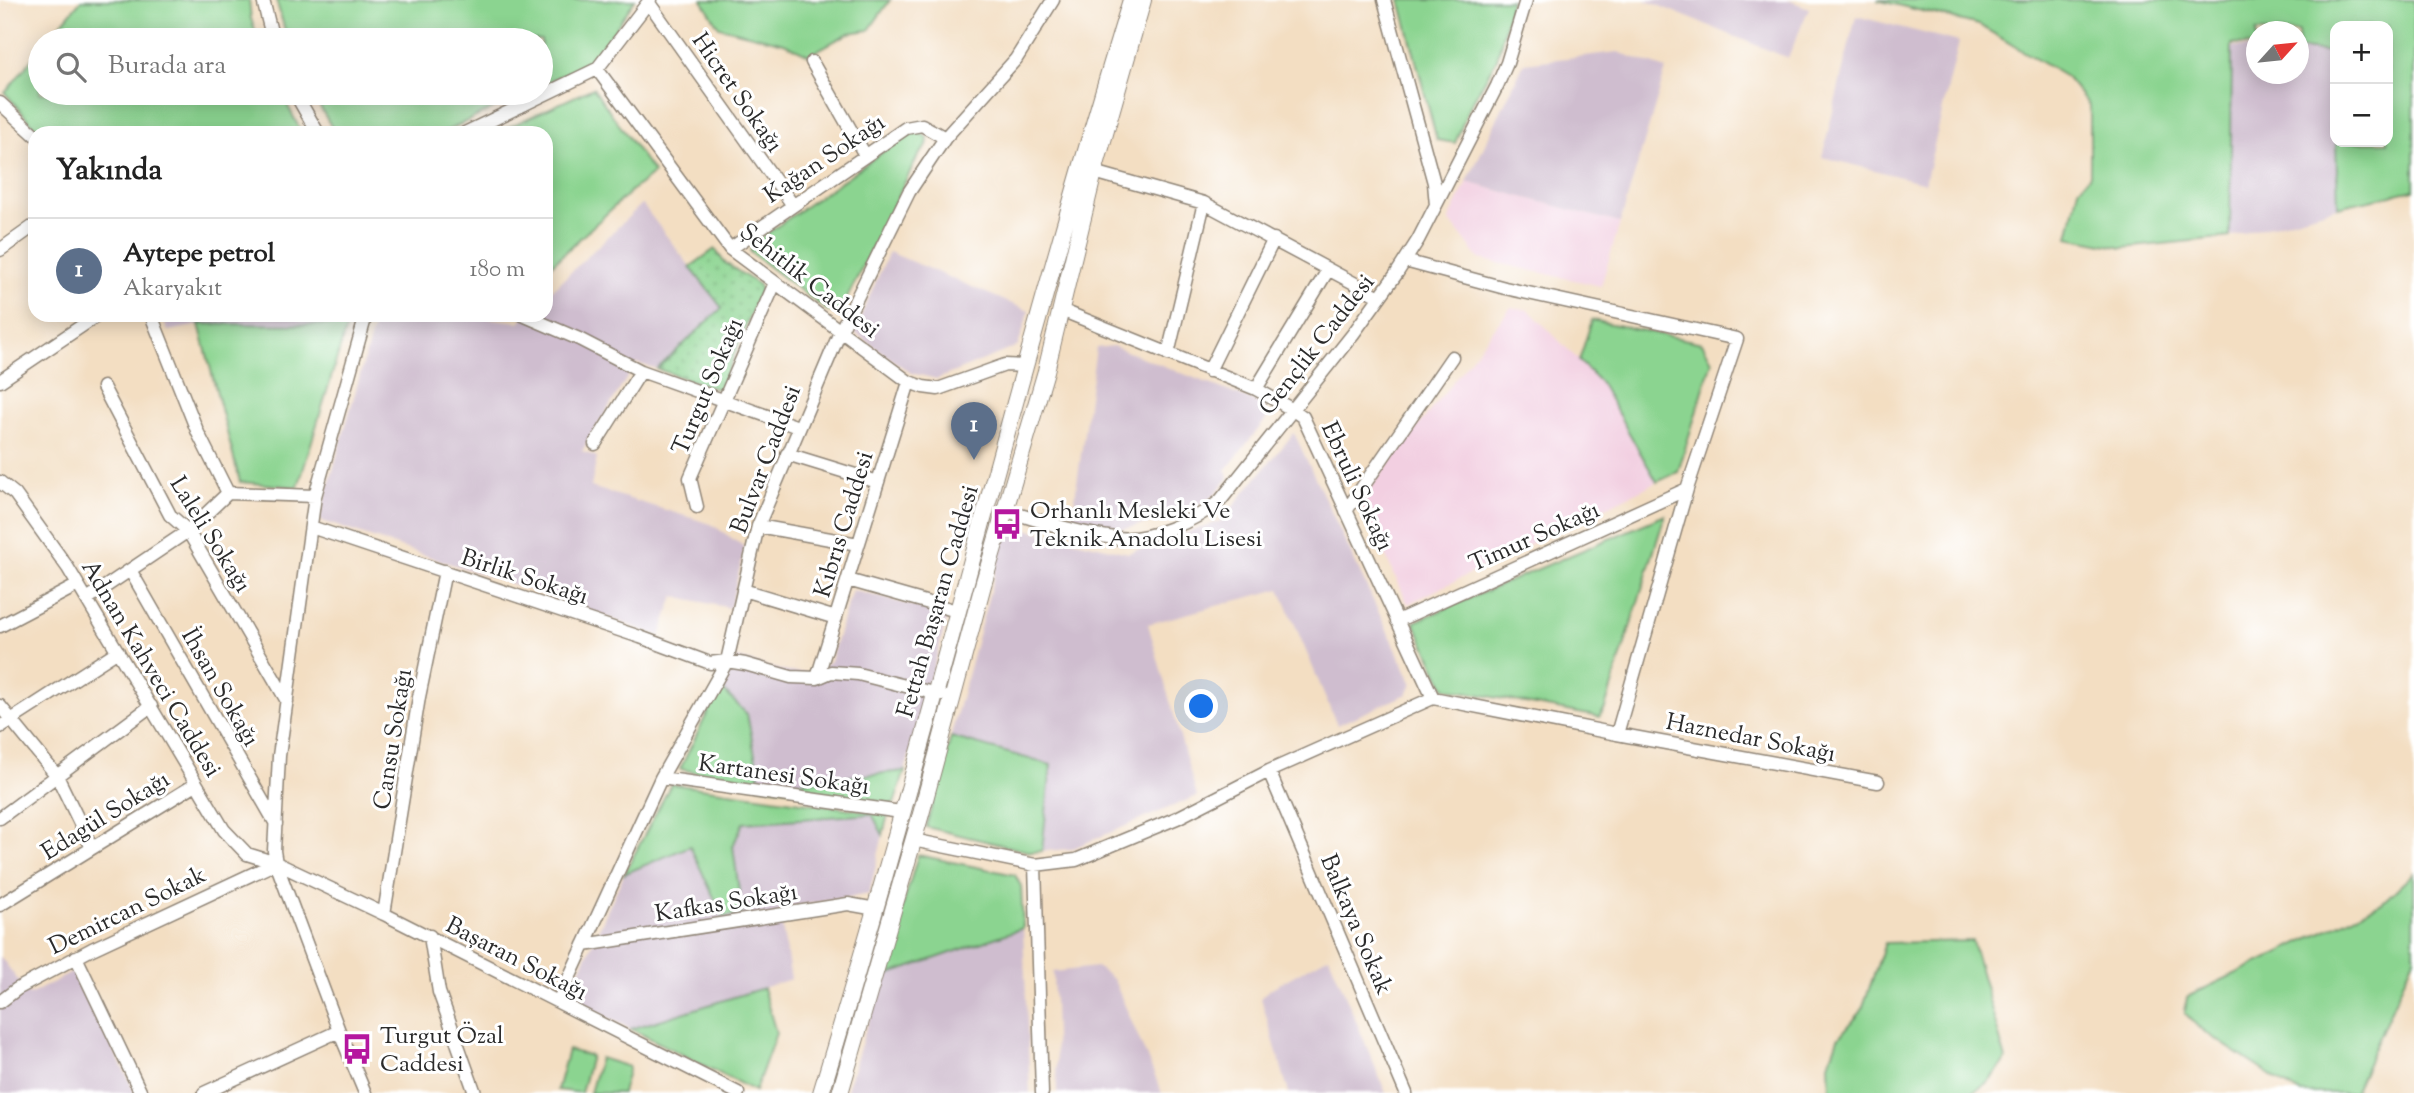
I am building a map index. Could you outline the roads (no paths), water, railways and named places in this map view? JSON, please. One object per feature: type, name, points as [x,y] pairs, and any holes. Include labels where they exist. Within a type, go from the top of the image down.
[{"type":"main road","name":"Fettah Başaran Caddesi","points":[[840,1093],[913,841],[944,696],[957,611],[1094,122],[1131,0]]},
{"type":"main road","name":"Fettah Başaran Caddesi","points":[[821,1093],[876,909],[901,812],[983,585],[1006,511],[1061,310],[1094,172],[1143,0]]},
{"type":"street","points":[[263,0],[270,28]]},
{"type":"street","name":"Bulvar Caddesi","points":[[558,1002],[662,778],[727,661],[758,526],[840,332],[909,192],[946,138],[1016,59],[1053,0]]},
{"type":"street","points":[[1384,0],[1434,183],[1436,205]]},
{"type":"street","name":"Gençlik Caddesi","points":[[1006,511],[1117,538],[1131,538],[1168,529],[1208,511],[1220,501],[1293,410],[1405,261],[1507,63],[1526,0]]},
{"type":"street","points":[[553,90],[597,69],[650,2]]},
{"type":"street","name":"Hicret Sokağı","points":[[650,2],[792,204]]},
{"type":"street","points":[[812,62],[865,155]]},
{"type":"street","name":"Şehitlik Caddesi","points":[[597,69],[730,248],[909,382],[938,389],[1005,365],[1026,366]]},
{"type":"street","points":[[0,103],[28,129]]},
{"type":"street","points":[[302,105],[314,126]]},
{"type":"street","points":[[479,126],[523,105]]},
{"type":"street","name":"Kağan Sokağı","points":[[730,248],[906,128],[922,125],[946,138]]},
{"type":"street","points":[[1094,172],[1204,203],[1380,297]]},
{"type":"street","points":[[1168,354],[1204,203]]},
{"type":"street","points":[[0,250],[28,230]]},
{"type":"street","points":[[1209,371],[1274,239]]},
{"type":"street","points":[[1405,261],[1505,288],[1737,339],[1687,489],[1617,734]]},
{"type":"street","points":[[1256,389],[1328,270]]},
{"type":"street","name":"Turgut Sokağı","points":[[697,507],[690,478],[775,283]]},
{"type":"street","name":"Ebruli Sokağı","points":[[1061,310],[1256,389],[1303,417],[1433,698]]},
{"type":"street","points":[[0,381],[88,322]]},
{"type":"street","points":[[154,322],[198,433],[228,493]]},
{"type":"street","points":[[364,322],[315,496],[279,756],[274,851],[276,863],[339,1031],[365,1093]]},
{"type":"street","points":[[539,322],[641,371],[798,427]]},
{"type":"street","points":[[1346,511],[1452,357]]},
{"type":"street","points":[[595,444],[641,371]]},
{"type":"street","name":"Kıbrıs Caddesi","points":[[817,678],[909,382]]},
{"type":"street","name":"Laleli Sokağı","points":[[103,387],[170,515],[188,531],[287,701]]},
{"type":"street","points":[[787,454],[878,482]]},
{"type":"street","name":"Adnan Kahveci Caddesi","points":[[0,482],[15,494],[78,584],[224,830],[247,854],[276,863]]},
{"type":"street","name":"Timur Sokağı","points":[[1397,621],[1687,489]]},
{"type":"street","points":[[86,599],[188,531],[228,493],[315,496]]},
{"type":"street","points":[[758,526],[859,544]]},
{"type":"street","name":"Birlik Sokağı","points":[[311,527],[710,663],[727,661],[791,677],[817,678],[831,672],[858,674],[944,696]]},
{"type":"street","name":"İhsan Sokağı","points":[[130,570],[276,824]]},
{"type":"street","name":"Cansu Sokağı","points":[[384,914],[419,697],[445,572]]},
{"type":"street","points":[[848,580],[957,611]]},
{"type":"street","points":[[0,626],[78,584]]},
{"type":"street","points":[[743,590],[836,618]]},
{"type":"street","points":[[5,724],[118,650]]},
{"type":"street","points":[[913,841],[1034,865],[1076,860],[1177,818],[1269,771],[1433,698]]},
{"type":"street","name":"Haznedar Sokağı","points":[[1433,698],[1878,782]]},
{"type":"street","points":[[0,706],[5,724],[57,776],[92,848]]},
{"type":"street","points":[[0,818],[151,706]]},
{"type":"street","name":"Balkaya Sokak","points":[[1269,771],[1406,1093]]},
{"type":"street","name":"Kartanesi Sokağı","points":[[662,778],[901,812]]},
{"type":"street","name":"Edagül Sokağı","points":[[0,905],[196,783]]},
{"type":"street","name":"Başaran Sokağı","points":[[276,863],[430,936],[738,1093]]},
{"type":"street","name":"Demircan Sokak","points":[[0,1002],[17,989],[76,957],[276,863]]},
{"type":"street","points":[[1034,865],[1042,1093]]},
{"type":"street","name":"Kafkas Sokağı","points":[[584,945],[848,904],[876,909]]},
{"type":"street","points":[[430,936],[439,992],[475,1093]]},
{"type":"street","points":[[76,957],[141,1093]]},
{"type":"street","points":[[204,1093],[339,1031]]},
{"type":"place","name":"Aytepe petrol","points":[[974,460]]},
{"type":"place","name":"Orhanlı Mesleki Ve Teknik Anadolu Lisesi","points":[[1007,524]]},
{"type":"place","name":"Turgut Özal Caddesi","points":[[357,1049]]}]
